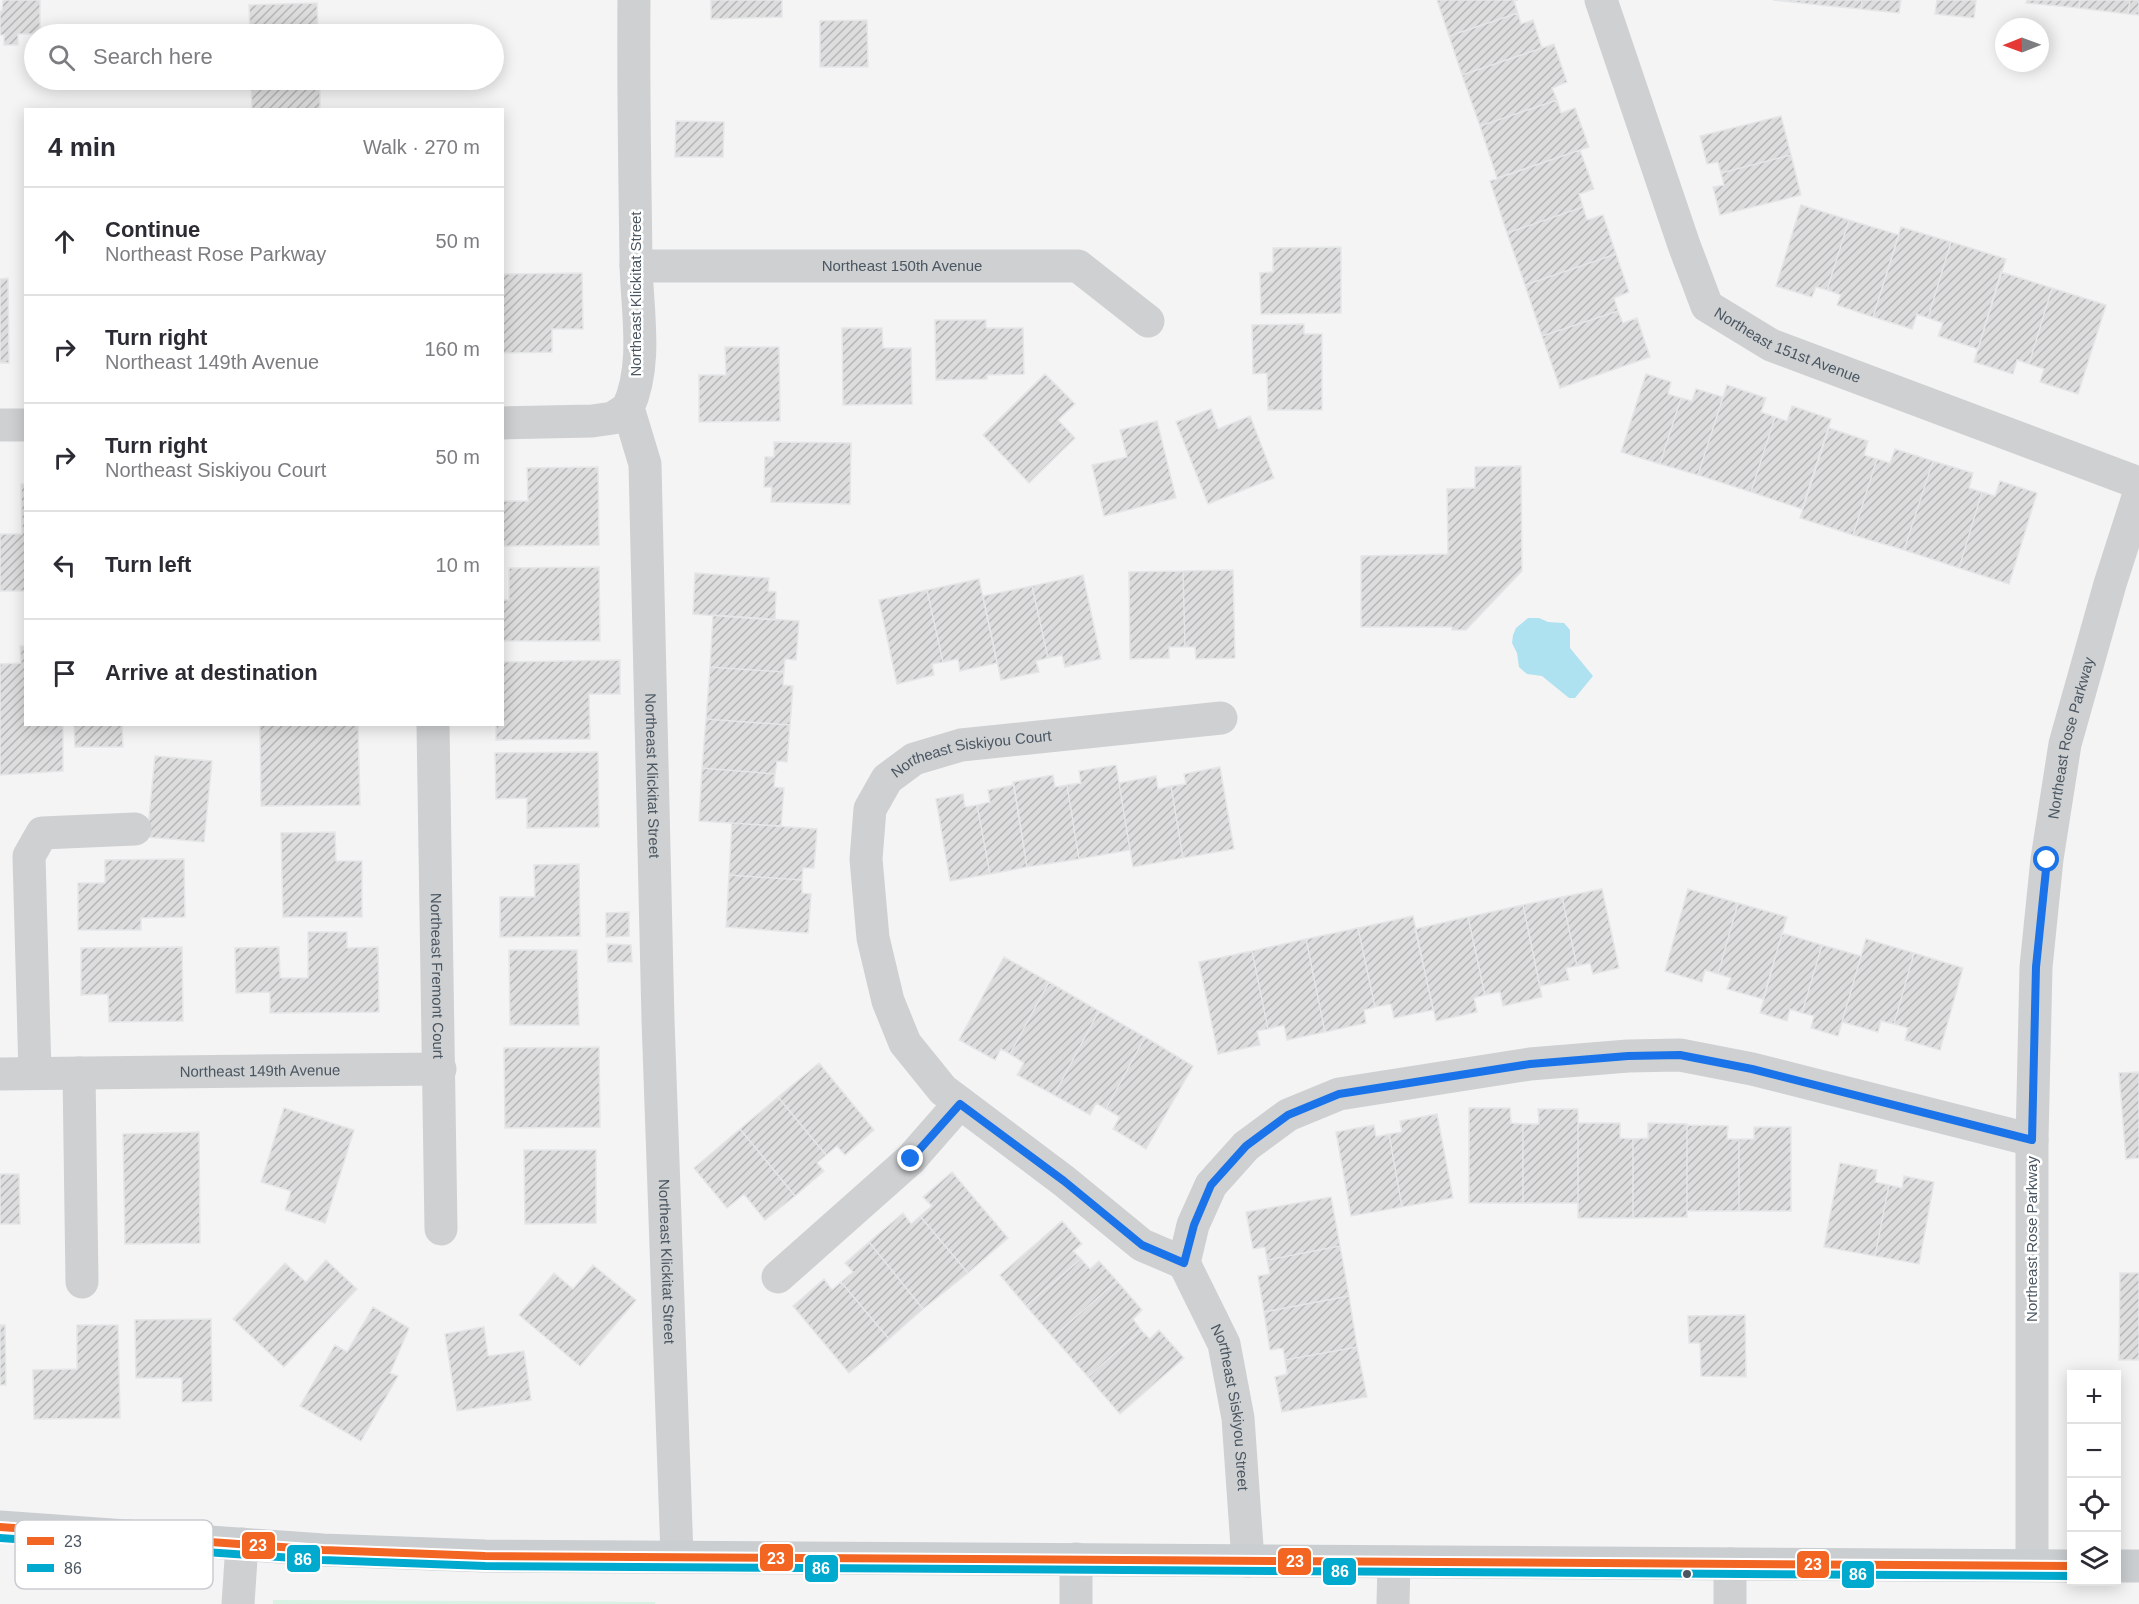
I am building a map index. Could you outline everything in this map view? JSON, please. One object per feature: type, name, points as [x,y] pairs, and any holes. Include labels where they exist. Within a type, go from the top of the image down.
[{"type":"main road","points":[[0,1527],[15,1528]]},
{"type":"main road","points":[[213,1542],[323,1550],[485,1556],[2067,1566]]},
{"type":"main road","points":[[2121,1566],[2139,1566]]},
{"type":"street","name":"Northeast Klickitat Street","points":[[634,0],[639,368],[636,391],[628,408],[645,464],[658,1020],[677,1556]]},
{"type":"street","name":"Northeast 151st Avenue","points":[[1601,0],[1707,306],[1771,345],[2139,483]]},
{"type":"street","name":"Northeast 150th Avenue","points":[[636,266],[1078,266],[1148,321]]},
{"type":"street","points":[[504,423],[592,421],[614,418],[628,408]]},
{"type":"street","points":[[0,425],[24,425]]},
{"type":"street","name":"Northeast Rose Parkway","points":[[2032,1565],[2032,1140],[2036,967],[2047,860],[2065,744],[2110,584],[2139,494]]},
{"type":"street","name":"Northeast Siskiyou Court","points":[[1184,1263],[1142,1245],[1064,1181],[960,1104],[943,1090],[905,1043],[888,1001],[873,938],[866,859],[870,809],[887,779],[914,759],[961,745],[1221,718]]},
{"type":"street","name":"Northeast Fremont Court","points":[[433,726],[441,1228]]},
{"type":"street","points":[[35,1073],[29,856],[42,833],[135,829]]},
{"type":"street","points":[[1184,1263],[1194,1225],[1211,1185],[1246,1146],[1288,1115],[1339,1094],[1519,1065],[1628,1056],[1680,1055],[1752,1069],[2032,1140]]},
{"type":"street","name":"Northeast 149th Avenue","points":[[0,1074],[440,1069]]},
{"type":"street","points":[[79,1072],[82,1282]]},
{"type":"street","points":[[778,1277],[911,1159],[960,1104]]},
{"type":"street","name":"Northeast Siskiyou Street","points":[[1184,1263],[1224,1344],[1238,1418],[1248,1561]]},
{"type":"street","points":[[238,1604],[242,1544]]},
{"type":"street","points":[[1076,1559],[1076,1604]]},
{"type":"street","points":[[1393,1604],[1394,1562]]},
{"type":"street","points":[[1730,1564],[1730,1604]]},
{"type":"green space","points":[[273,1600],[655,1602],[655,1604],[273,1604]]},
{"type":"water","points":[[1528,618],[1564,623],[1570,630],[1570,648],[1593,676],[1575,698],[1569,698],[1542,676],[1527,674],[1519,667],[1517,653],[1512,643],[1513,635],[1516,628]]},
{"type":"building","points":[[3,0],[40,0],[40,24],[24,24],[24,34],[18,34],[18,45],[4,45],[4,35],[0,35],[0,11],[2,11]]},
{"type":"building","points":[[711,0],[782,0],[782,17],[711,19]]},
{"type":"building","points":[[1437,0],[1518,0],[1514,1],[1518,13],[1449,36]]},
{"type":"building","points":[[1773,0],[1819,0],[1819,5]]},
{"type":"building","points":[[1819,0],[1862,0],[1861,9],[1819,5]]},
{"type":"building","points":[[1862,0],[1901,0],[1899,13],[1861,9]]},
{"type":"building","points":[[1937,0],[1976,0],[1974,18],[1935,14]]},
{"type":"building","points":[[2027,0],[2080,0],[2079,8],[2026,3]]},
{"type":"building","points":[[2080,0],[2130,0],[2128,14],[2079,8]]},
{"type":"building","points":[[2130,0],[2139,0],[2139,15],[2128,14]]},
{"type":"building","points":[[317,3],[318,24],[250,24],[249,5]]},
{"type":"building","points":[[1518,13],[1521,24],[1533,20],[1542,48],[1462,75],[1449,36]]},
{"type":"building","points":[[867,20],[868,67],[820,67],[820,21]]},
{"type":"building","points":[[1554,44],[1567,82],[1552,88],[1557,100],[1480,126],[1462,75]]},
{"type":"building","points":[[251,90],[320,90],[320,108],[252,108]]},
{"type":"building","points":[[1557,100],[1561,113],[1575,108],[1589,147],[1497,178],[1480,126]]},
{"type":"building","points":[[1781,116],[1791,155],[1721,173],[1718,162],[1707,164],[1700,136]]},
{"type":"building","points":[[676,121],[724,122],[723,157],[675,157]]},
{"type":"building","points":[[1580,150],[1594,189],[1579,194],[1583,207],[1507,233],[1490,181]]},
{"type":"building","points":[[1791,155],[1801,195],[1720,215],[1713,187],[1724,185],[1721,173]]},
{"type":"building","points":[[1801,205],[1849,220],[1827,290],[1816,287],[1812,297],[1776,286]]},
{"type":"building","points":[[1583,207],[1587,220],[1603,215],[1616,254],[1525,285],[1507,233]]},
{"type":"building","points":[[1849,220],[1899,235],[1873,317],[1837,305],[1841,295],[1827,290]]},
{"type":"building","points":[[1901,227],[1951,242],[1928,318],[1917,314],[1912,329],[1873,317]]},
{"type":"building","points":[[1951,242],[2006,259],[1978,349],[1938,336],[1943,323],[1928,318]]},
{"type":"building","points":[[1341,247],[1341,313],[1261,314],[1260,273],[1273,272],[1273,248]]},
{"type":"building","points":[[1616,254],[1629,292],[1614,298],[1618,311],[1542,336],[1525,285]]},
{"type":"building","points":[[2001,272],[2052,288],[2029,364],[2017,360],[2013,374],[1974,362]]},
{"type":"building","points":[[582,273],[583,329],[552,329],[552,352],[504,353],[504,274]]},
{"type":"building","points":[[8,278],[9,363],[0,363],[0,279]]},
{"type":"building","points":[[2052,288],[2106,305],[2078,394],[2040,382],[2044,369],[2029,364]]},
{"type":"building","points":[[1618,311],[1623,323],[1637,318],[1650,357],[1560,388],[1542,336]]},
{"type":"building","points":[[935,320],[986,320],[986,328],[1023,328],[1024,374],[987,375],[987,379],[936,380]]},
{"type":"building","points":[[1304,324],[1304,334],[1322,334],[1322,410],[1268,410],[1267,373],[1253,374],[1252,325]]},
{"type":"building","points":[[842,328],[882,328],[883,348],[911,348],[912,404],[843,405]]},
{"type":"building","points":[[725,347],[779,347],[780,421],[699,422],[699,375],[726,375]]},
{"type":"building","points":[[1045,374],[1075,404],[1058,420],[1075,438],[1029,483],[983,435]]},
{"type":"building","points":[[1646,374],[1671,382],[1668,394],[1681,398],[1660,464],[1621,452]]},
{"type":"building","points":[[1727,385],[1766,398],[1761,412],[1775,417],[1751,492],[1698,475]]},
{"type":"building","points":[[1696,389],[1723,397],[1698,475],[1660,464],[1681,398],[1692,401]]},
{"type":"building","points":[[1792,406],[1831,419],[1802,509],[1751,492],[1775,417],[1787,421]]},
{"type":"building","points":[[1211,409],[1218,429],[1250,416],[1274,478],[1208,504],[1176,422]]},
{"type":"building","points":[[1157,421],[1176,498],[1104,516],[1092,465],[1127,457],[1120,430]]},
{"type":"building","points":[[1829,428],[1868,441],[1864,455],[1877,459],[1853,535],[1800,518]]},
{"type":"building","points":[[774,442],[851,443],[850,504],[771,502],[772,487],[764,487],[765,457],[774,457]]},
{"type":"building","points":[[1895,449],[1933,461],[1904,550],[1853,535],[1877,459],[1890,463]]},
{"type":"building","points":[[1933,461],[1973,473],[1969,488],[1982,492],[1959,568],[1904,550]]},
{"type":"building","points":[[1521,466],[1522,571],[1466,630],[1452,630],[1452,627],[1361,627],[1361,556],[1448,554],[1447,489],[1475,488],[1475,467]]},
{"type":"building","points":[[598,467],[599,545],[504,546],[504,501],[528,501],[527,468]]},
{"type":"building","points":[[2000,481],[2037,493],[2009,584],[1959,568],[1982,492],[1995,496]]},
{"type":"building","points":[[21,484],[24,484],[24,591],[0,591],[0,534],[22,534]]},
{"type":"building","points":[[599,567],[600,641],[504,641],[504,600],[509,600],[509,568]]},
{"type":"building","points":[[1233,570],[1235,658],[1196,659],[1195,647],[1185,647],[1183,571]]},
{"type":"building","points":[[1183,571],[1185,647],[1169,647],[1169,658],[1130,659],[1129,572]]},
{"type":"building","points":[[695,573],[769,578],[768,591],[776,592],[775,620],[693,614]]},
{"type":"building","points":[[1083,575],[1101,659],[1065,667],[1062,655],[1048,658],[1032,586]]},
{"type":"building","points":[[979,579],[997,663],[960,671],[958,659],[943,662],[927,590]]},
{"type":"building","points":[[1032,586],[1048,658],[1036,661],[1039,672],[1001,680],[983,596]]},
{"type":"building","points":[[927,590],[943,662],[932,664],[934,675],[897,684],[879,600]]},
{"type":"building","points":[[713,615],[799,621],[796,660],[785,659],[784,672],[710,667]]},
{"type":"building","points":[[20,646],[24,646],[24,726],[63,726],[63,771],[0,775],[0,664],[21,663]]},
{"type":"building","points":[[620,660],[620,694],[589,694],[590,739],[496,740],[496,726],[504,726],[504,662]]},
{"type":"building","points":[[710,667],[784,672],[783,685],[793,686],[790,725],[706,719]]},
{"type":"building","points":[[706,719],[790,725],[787,762],[777,761],[775,774],[702,768]]},
{"type":"building","points":[[74,726],[122,726],[123,747],[75,747]]},
{"type":"building","points":[[260,726],[358,726],[360,805],[261,806]]},
{"type":"building","points":[[598,752],[599,827],[527,828],[527,798],[496,799],[495,753]]},
{"type":"building","points":[[155,756],[212,761],[204,842],[147,837]]},
{"type":"building","points":[[1116,765],[1130,850],[1079,859],[1067,785],[1081,783],[1079,771]]},
{"type":"building","points":[[1220,767],[1234,849],[1183,858],[1171,786],[1186,784],[1184,774]]},
{"type":"building","points":[[702,768],[775,774],[774,787],[784,788],[781,826],[699,821]]},
{"type":"building","points":[[1053,775],[1055,787],[1067,785],[1079,859],[1027,867],[1013,782]]},
{"type":"building","points":[[1156,776],[1158,789],[1171,786],[1183,858],[1133,867],[1119,783]]},
{"type":"building","points":[[1014,785],[1027,867],[990,874],[977,805],[990,802],[988,790]]},
{"type":"building","points":[[963,794],[965,807],[977,805],[990,874],[950,881],[936,799]]},
{"type":"building","points":[[732,823],[817,829],[814,868],[803,868],[802,880],[729,875]]},
{"type":"building","points":[[335,832],[336,861],[362,861],[362,917],[283,917],[281,833]]},
{"type":"building","points":[[184,859],[185,917],[141,918],[141,930],[78,930],[78,883],[105,883],[105,860]]},
{"type":"building","points":[[579,864],[580,936],[500,937],[500,897],[535,897],[534,865]]},
{"type":"building","points":[[729,875],[802,880],[802,893],[811,894],[808,933],[726,927]]},
{"type":"building","points":[[1602,889],[1619,968],[1593,974],[1590,963],[1577,966],[1562,897]]},
{"type":"building","points":[[1688,889],[1738,903],[1718,974],[1705,970],[1702,982],[1665,971]]},
{"type":"building","points":[[1562,897],[1577,966],[1566,968],[1569,980],[1540,986],[1523,905]]},
{"type":"building","points":[[1738,903],[1787,917],[1763,999],[1727,989],[1731,978],[1718,974]]},
{"type":"building","points":[[1523,905],[1542,997],[1503,1006],[1500,992],[1485,995],[1468,917]]},
{"type":"building","points":[[629,912],[629,936],[606,937],[606,913]]},
{"type":"building","points":[[1413,916],[1433,1010],[1394,1018],[1391,1004],[1375,1007],[1358,928]]},
{"type":"building","points":[[1468,917],[1485,995],[1474,998],[1477,1012],[1436,1021],[1415,929]]},
{"type":"building","points":[[1358,928],[1375,1007],[1364,1010],[1366,1023],[1325,1032],[1306,939]]},
{"type":"building","points":[[308,932],[347,932],[347,948],[378,947],[379,1012],[270,1013],[270,992],[236,993],[235,948],[279,947],[280,978],[308,978]]},
{"type":"building","points":[[1782,933],[1822,945],[1802,1013],[1790,1009],[1787,1021],[1760,1013]]},
{"type":"building","points":[[1306,939],[1325,1032],[1287,1040],[1284,1025],[1268,1029],[1252,951]]},
{"type":"building","points":[[1866,939],[1914,953],[1894,1024],[1881,1021],[1878,1032],[1842,1022]]},
{"type":"building","points":[[607,944],[631,945],[632,962],[608,962]]},
{"type":"building","points":[[1822,945],[1861,956],[1838,1036],[1811,1028],[1814,1016],[1802,1013]]},
{"type":"building","points":[[182,947],[183,1021],[109,1022],[108,994],[81,995],[81,948]]},
{"type":"building","points":[[509,950],[577,950],[579,1025],[510,1025]]},
{"type":"building","points":[[1252,951],[1268,1029],[1257,1031],[1260,1045],[1218,1054],[1199,962]]},
{"type":"building","points":[[1914,953],[1963,968],[1940,1050],[1905,1040],[1908,1028],[1894,1024]]},
{"type":"building","points":[[1004,957],[1049,982],[1010,1054],[1001,1049],[995,1060],[959,1040]]},
{"type":"building","points":[[1049,982],[1099,1011],[1054,1095],[1017,1075],[1024,1063],[1010,1054]]},
{"type":"building","points":[[1099,1011],[1145,1037],[1106,1109],[1096,1103],[1090,1115],[1054,1095]]},
{"type":"building","points":[[1145,1037],[1193,1066],[1146,1149],[1113,1129],[1120,1117],[1106,1109]]},
{"type":"building","points":[[599,1047],[600,1127],[505,1128],[504,1048]]},
{"type":"building","points":[[819,1063],[874,1130],[845,1155],[837,1146],[826,1155],[778,1097]]},
{"type":"building","points":[[2139,1072],[2139,1158],[2126,1159],[2119,1073]]},
{"type":"building","points":[[778,1097],[826,1155],[817,1163],[824,1171],[795,1196],[740,1129]]},
{"type":"building","points":[[284,1108],[354,1130],[325,1223],[285,1210],[291,1191],[261,1182]]},
{"type":"building","points":[[1469,1108],[1510,1108],[1511,1123],[1523,1124],[1523,1203],[1469,1203]]},
{"type":"building","points":[[1538,1109],[1578,1109],[1578,1203],[1523,1203],[1523,1124],[1539,1124]]},
{"type":"building","points":[[1437,1114],[1453,1198],[1402,1207],[1389,1134],[1402,1132],[1400,1121]]},
{"type":"building","points":[[1578,1123],[1620,1123],[1620,1138],[1633,1139],[1633,1218],[1578,1218]]},
{"type":"building","points":[[1648,1123],[1687,1124],[1687,1217],[1633,1218],[1633,1139],[1648,1138]]},
{"type":"building","points":[[1374,1125],[1376,1137],[1389,1134],[1402,1207],[1351,1216],[1336,1132]]},
{"type":"building","points":[[1687,1125],[1728,1126],[1727,1139],[1739,1139],[1739,1211],[1687,1211]]},
{"type":"building","points":[[1754,1127],[1791,1127],[1791,1211],[1739,1211],[1739,1139],[1754,1139]]},
{"type":"building","points":[[740,1129],[795,1196],[765,1220],[744,1194],[727,1208],[694,1168]]},
{"type":"building","points":[[199,1132],[200,1243],[125,1244],[123,1134]]},
{"type":"building","points":[[524,1150],[596,1150],[596,1223],[525,1224]]},
{"type":"building","points":[[1840,1163],[1877,1170],[1875,1182],[1889,1185],[1875,1256],[1824,1247]]},
{"type":"building","points":[[952,1172],[1008,1238],[968,1273],[920,1216],[932,1206],[923,1197]]},
{"type":"building","points":[[0,1174],[19,1174],[20,1224],[0,1224]]},
{"type":"building","points":[[1904,1176],[1934,1182],[1919,1264],[1875,1256],[1889,1185],[1902,1188]]},
{"type":"building","points":[[1331,1197],[1340,1246],[1267,1260],[1265,1247],[1253,1249],[1246,1212]]},
{"type":"building","points":[[903,1213],[911,1224],[920,1216],[968,1273],[923,1309],[869,1242]]},
{"type":"building","points":[[1062,1221],[1082,1244],[1073,1251],[1081,1259],[1026,1306],[1000,1275]]},
{"type":"building","points":[[869,1242],[923,1309],[889,1339],[841,1282],[853,1272],[845,1263]]},
{"type":"building","points":[[1340,1246],[1349,1296],[1264,1312],[1258,1276],[1270,1274],[1267,1260]]},
{"type":"building","points":[[1081,1259],[1090,1269],[1099,1261],[1117,1281],[1053,1337],[1026,1306]]},
{"type":"building","points":[[326,1260],[357,1289],[284,1367],[233,1319],[285,1263],[306,1282]]},
{"type":"building","points":[[593,1265],[636,1300],[580,1366],[519,1315],[554,1273],[573,1289]]},
{"type":"building","points":[[2120,1273],[2139,1273],[2139,1360],[2119,1360]]},
{"type":"building","points":[[824,1279],[832,1290],[841,1282],[889,1339],[849,1373],[793,1306]]},
{"type":"building","points":[[1117,1281],[1142,1310],[1133,1319],[1141,1330],[1088,1377],[1053,1337]]},
{"type":"building","points":[[1349,1296],[1357,1347],[1285,1360],[1283,1348],[1270,1350],[1264,1312]]},
{"type":"building","points":[[373,1307],[409,1328],[390,1373],[398,1376],[361,1441],[300,1406],[335,1345],[347,1352]]},
{"type":"building","points":[[1745,1315],[1746,1377],[1701,1376],[1700,1343],[1689,1343],[1688,1316]]},
{"type":"building","points":[[211,1319],[212,1401],[182,1402],[182,1378],[136,1378],[135,1320]]},
{"type":"building","points":[[0,1325],[5,1325],[6,1385],[0,1385]]},
{"type":"building","points":[[77,1325],[118,1325],[120,1418],[34,1419],[33,1370],[77,1369]]},
{"type":"building","points":[[484,1327],[488,1356],[524,1351],[531,1400],[457,1411],[445,1334]]},
{"type":"building","points":[[1141,1330],[1150,1339],[1159,1330],[1184,1358],[1120,1414],[1088,1377]]},
{"type":"building","points":[[1357,1347],[1367,1397],[1282,1412],[1275,1377],[1287,1374],[1285,1360]]},
{"type":"transit line","name":"23","points":[[0,1527],[15,1528]]},
{"type":"transit line","name":"86","points":[[0,1538],[15,1539]]},
{"type":"transit line","name":"23","points":[[213,1542],[323,1550],[485,1556],[2067,1566]]},
{"type":"transit line","name":"86","points":[[213,1553],[322,1560],[485,1566],[2067,1576]]},
{"type":"route","points":[[911,1159],[960,1104],[1064,1181],[1142,1245],[1184,1263],[1194,1225],[1211,1185],[1246,1146],[1288,1115],[1339,1094],[1530,1064],[1628,1056],[1680,1055],[1752,1069],[2032,1140],[2036,967],[2047,860]]}]
